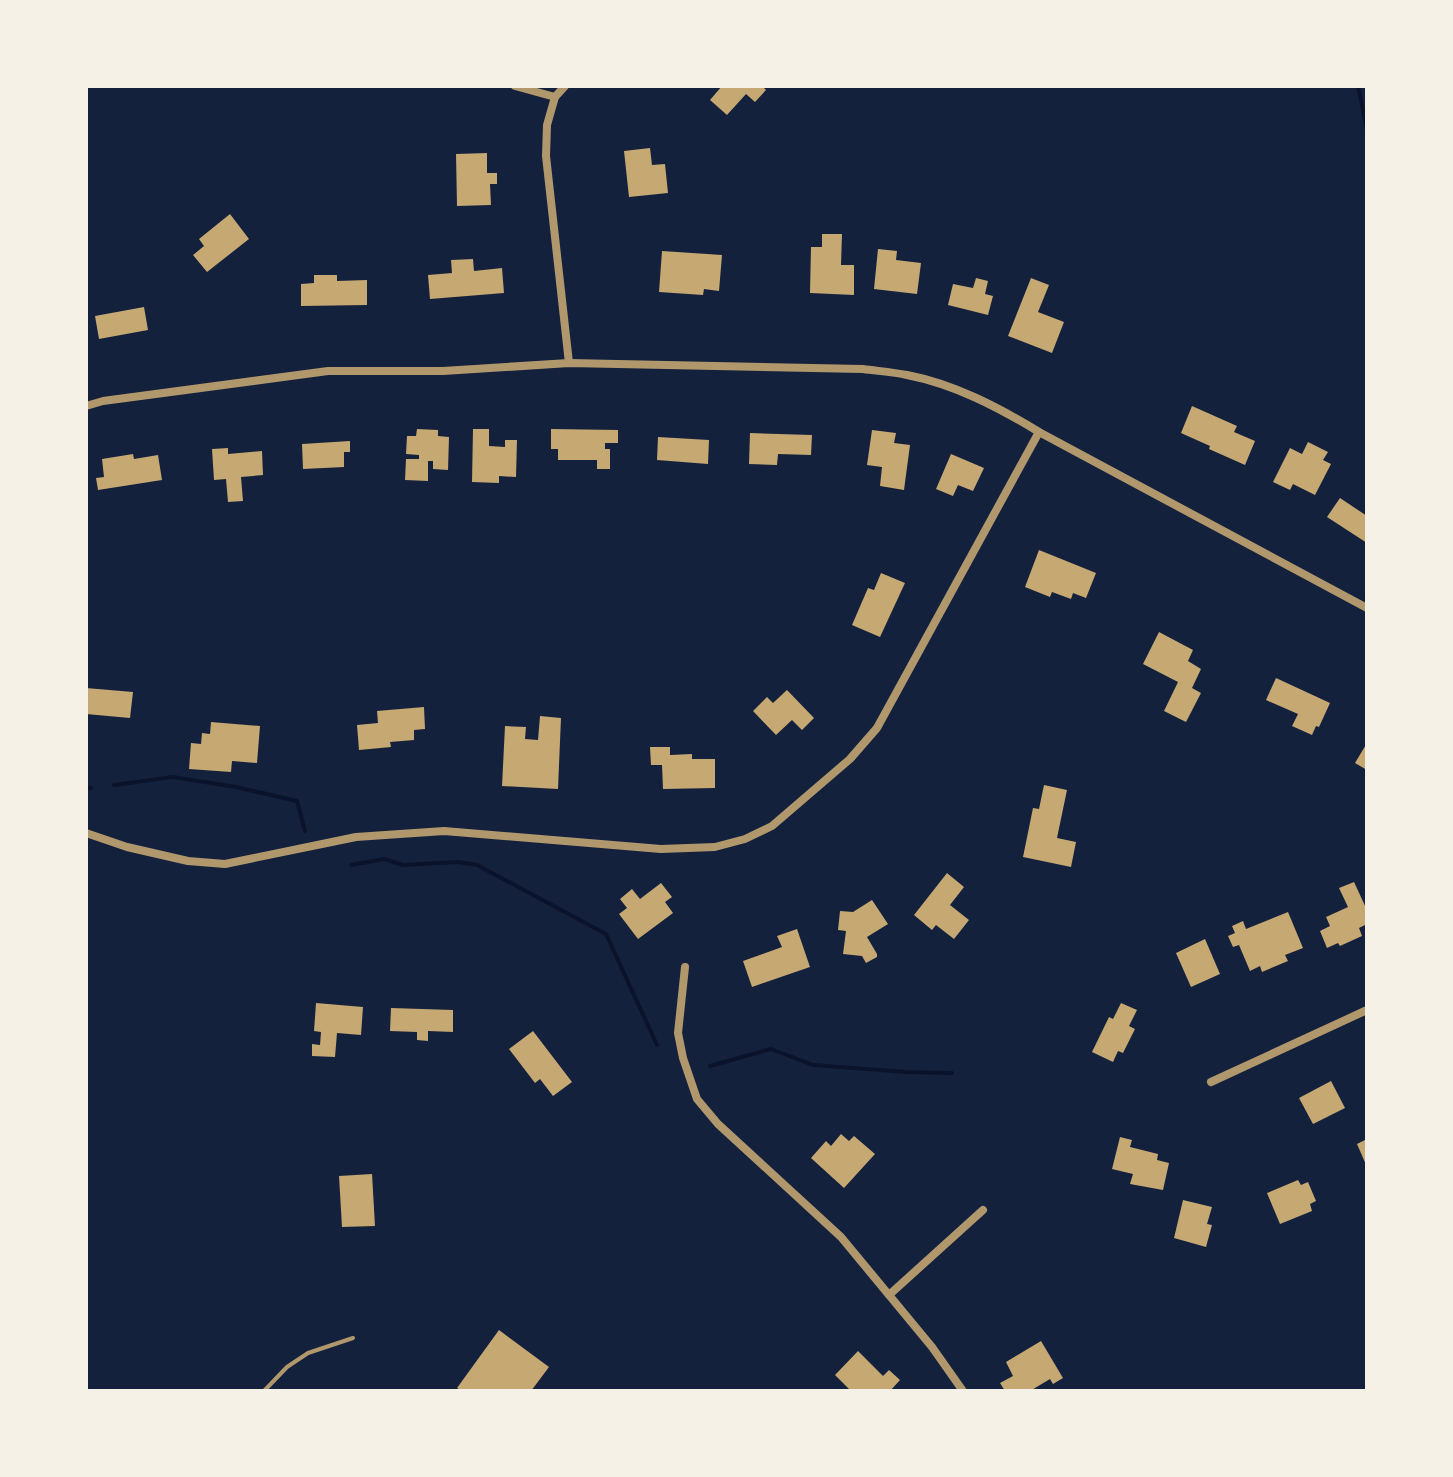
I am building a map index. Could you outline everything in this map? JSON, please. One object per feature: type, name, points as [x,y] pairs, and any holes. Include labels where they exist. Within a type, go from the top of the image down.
[{"type":"street","points":[[515,86],[555,97]]},
{"type":"street","points":[[565,86],[555,97],[547,125],[546,156],[569,363]]},
{"type":"street","points":[[86,406],[118,398],[328,371],[443,371],[569,363],[863,369],[907,375],[951,387],[1004,411],[1367,608]]},
{"type":"street","points":[[86,833],[127,847],[188,861],[225,864],[356,837],[444,831],[661,849],[715,847],[745,839],[772,826],[850,759],[877,728],[1039,432]]},
{"type":"street","points":[[685,967],[678,1033],[697,1099],[718,1124],[841,1237],[932,1347],[963,1391]]},
{"type":"street","points":[[1211,1082],[1367,1010]]},
{"type":"street","points":[[889,1295],[983,1210]]},
{"type":"lane","points":[[551,86],[555,97]]},
{"type":"lane","points":[[264,1391],[287,1367],[308,1353],[353,1338]]},
{"type":"building","points":[[722,86],[762,86],[766,90],[755,102],[746,94],[727,115],[710,100]]},
{"type":"building","points":[[650,148],[652,165],[665,164],[668,193],[629,197],[624,151]]},
{"type":"building","points":[[487,153],[487,173],[497,173],[497,184],[490,184],[491,205],[457,206],[456,154]]},
{"type":"building","points":[[230,214],[249,239],[207,272],[193,255],[204,246],[199,239]]},
{"type":"building","points":[[822,234],[842,234],[841,265],[854,265],[854,295],[810,293],[811,247],[822,247]]},
{"type":"building","points":[[878,249],[897,251],[896,260],[921,263],[917,294],[874,289]]},
{"type":"building","points":[[662,251],[722,255],[719,291],[704,289],[703,295],[659,292]]},
{"type":"building","points":[[473,259],[474,271],[502,268],[504,293],[430,299],[428,275],[452,273],[451,260]]},
{"type":"building","points":[[314,275],[337,275],[337,281],[367,280],[367,305],[301,306],[301,284],[314,283]]},
{"type":"building","points":[[976,278],[988,281],[985,294],[993,296],[988,315],[948,305],[953,284],[973,288]]},
{"type":"building","points":[[1031,278],[1049,285],[1038,312],[1064,322],[1052,353],[1008,336]]},
{"type":"building","points":[[144,307],[148,330],[99,339],[95,316]]},
{"type":"building","points":[[1192,406],[1237,426],[1234,432],[1255,441],[1245,465],[1181,433]]},
{"type":"building","points":[[417,429],[438,430],[438,436],[449,437],[448,470],[433,469],[433,461],[428,461],[428,481],[405,480],[406,459],[419,459],[419,455],[406,454],[407,436],[416,436]]},
{"type":"building","points":[[473,429],[489,429],[489,446],[505,447],[505,440],[517,440],[516,477],[499,476],[499,483],[472,482]]},
{"type":"building","points":[[551,429],[618,430],[618,443],[605,443],[605,449],[610,449],[610,469],[597,469],[597,460],[558,460],[558,449],[551,449]]},
{"type":"building","points":[[872,430],[896,433],[894,443],[910,445],[904,490],[880,486],[882,467],[867,465]]},
{"type":"building","points":[[750,433],[812,435],[811,455],[778,454],[777,465],[749,464]]},
{"type":"building","points":[[658,437],[709,440],[708,464],[657,460]]},
{"type":"building","points":[[350,441],[350,452],[344,452],[344,467],[303,469],[302,444]]},
{"type":"building","points":[[1308,442],[1328,452],[1323,460],[1331,464],[1315,495],[1293,484],[1290,490],[1273,482],[1290,448],[1302,454]]},
{"type":"building","points":[[228,448],[228,454],[262,451],[263,475],[241,477],[243,501],[228,502],[226,479],[214,480],[212,449]]},
{"type":"building","points":[[133,454],[134,459],[158,455],[162,480],[98,490],[96,478],[104,477],[102,459]]},
{"type":"building","points":[[951,454],[984,468],[973,491],[958,485],[953,496],[936,489]]},
{"type":"building","points":[[1340,498],[1367,516],[1367,543],[1327,517]]},
{"type":"building","points":[[1039,550],[1096,573],[1086,598],[1073,593],[1071,599],[1052,592],[1050,597],[1025,587]]},
{"type":"building","points":[[881,573],[905,583],[880,637],[852,625],[868,588],[874,590]]},
{"type":"building","points":[[1159,632],[1193,650],[1188,661],[1201,669],[1192,688],[1201,693],[1186,722],[1164,711],[1178,682],[1143,664]]},
{"type":"building","points":[[1276,678],[1330,703],[1312,735],[1292,726],[1298,714],[1266,700]]},
{"type":"building","points":[[86,688],[133,692],[130,718],[86,714]]},
{"type":"building","points":[[787,690],[814,718],[802,730],[792,720],[776,735],[753,711],[767,697],[773,703]]},
{"type":"building","points":[[424,707],[425,729],[414,730],[414,740],[390,742],[391,747],[359,750],[357,725],[378,723],[377,711]]},
{"type":"building","points":[[540,716],[561,718],[558,789],[502,786],[505,726],[526,727],[525,739],[538,740]]},
{"type":"building","points":[[211,722],[260,726],[257,763],[232,761],[231,772],[189,769],[191,743],[201,744],[202,733],[210,734]]},
{"type":"building","points":[[1367,743],[1367,770],[1355,763]]},
{"type":"building","points":[[650,747],[670,747],[670,755],[692,754],[692,759],[715,759],[715,788],[663,789],[662,765],[651,765]]},
{"type":"building","points":[[1044,785],[1067,790],[1057,838],[1076,842],[1071,867],[1023,857],[1033,808],[1039,809]]},
{"type":"building","points":[[947,873],[964,887],[950,905],[969,920],[954,939],[936,925],[932,930],[914,915]]},
{"type":"building","points":[[1354,882],[1367,910],[1367,924],[1359,928],[1362,936],[1327,948],[1320,931],[1330,926],[1326,917],[1348,907],[1339,888]]},
{"type":"building","points":[[661,883],[672,897],[665,902],[673,913],[638,939],[619,914],[627,908],[620,899],[632,889],[640,899]]},
{"type":"building","points":[[872,900],[888,924],[867,937],[877,957],[866,963],[862,956],[843,954],[846,931],[838,930],[840,911],[853,912]]},
{"type":"building","points":[[1288,912],[1303,948],[1285,955],[1288,961],[1262,972],[1260,966],[1250,971],[1239,945],[1233,947],[1228,936],[1235,933],[1232,926],[1243,921],[1246,929]]},
{"type":"building","points":[[797,929],[810,967],[752,987],[743,961],[782,947],[777,936]]},
{"type":"building","points":[[1205,939],[1220,974],[1191,987],[1176,953]]},
{"type":"building","points":[[316,1003],[363,1007],[361,1035],[337,1033],[335,1057],[312,1056],[312,1044],[320,1045],[321,1032],[314,1031]]},
{"type":"building","points":[[1121,1003],[1137,1010],[1129,1026],[1135,1029],[1123,1053],[1118,1051],[1113,1062],[1092,1052],[1109,1017],[1113,1019]]},
{"type":"building","points":[[391,1008],[453,1010],[453,1032],[428,1031],[428,1041],[417,1040],[417,1032],[390,1031]]},
{"type":"building","points":[[533,1031],[572,1082],[553,1096],[540,1079],[535,1083],[509,1049]]},
{"type":"building","points":[[1331,1081],[1345,1108],[1313,1124],[1299,1098]]},
{"type":"building","points":[[841,1134],[849,1141],[854,1136],[875,1154],[844,1188],[811,1158],[826,1141],[831,1146]]},
{"type":"building","points":[[1120,1137],[1132,1140],[1130,1147],[1158,1154],[1157,1160],[1169,1163],[1163,1190],[1130,1184],[1133,1174],[1112,1169]]},
{"type":"building","points":[[1367,1139],[1367,1167],[1357,1144]]},
{"type":"building","points":[[372,1174],[375,1226],[342,1227],[339,1176]]},
{"type":"building","points":[[1298,1180],[1301,1185],[1308,1182],[1316,1201],[1310,1204],[1312,1211],[1280,1224],[1267,1193]]},
{"type":"building","points":[[1183,1200],[1212,1207],[1207,1224],[1212,1225],[1206,1247],[1174,1238]]},
{"type":"building","points":[[499,1330],[549,1367],[531,1391],[462,1391],[457,1388]]},
{"type":"building","points":[[1041,1341],[1063,1378],[1053,1384],[1050,1379],[1030,1391],[1005,1391],[1000,1383],[1013,1376],[1006,1362]]},
{"type":"building","points":[[858,1351],[883,1376],[889,1370],[900,1380],[890,1391],[851,1391],[835,1375]]},
{"type":"waterway","points":[[1358,86],[1367,130]]},
{"type":"waterway","points":[[114,785],[173,777],[297,801],[305,831]]},
{"type":"waterway","points":[[86,788],[91,788]]},
{"type":"waterway","points":[[351,865],[384,859],[403,865],[458,862],[477,865],[606,934],[657,1045]]},
{"type":"waterway","points":[[710,1066],[771,1049],[813,1065],[952,1073]]}]
